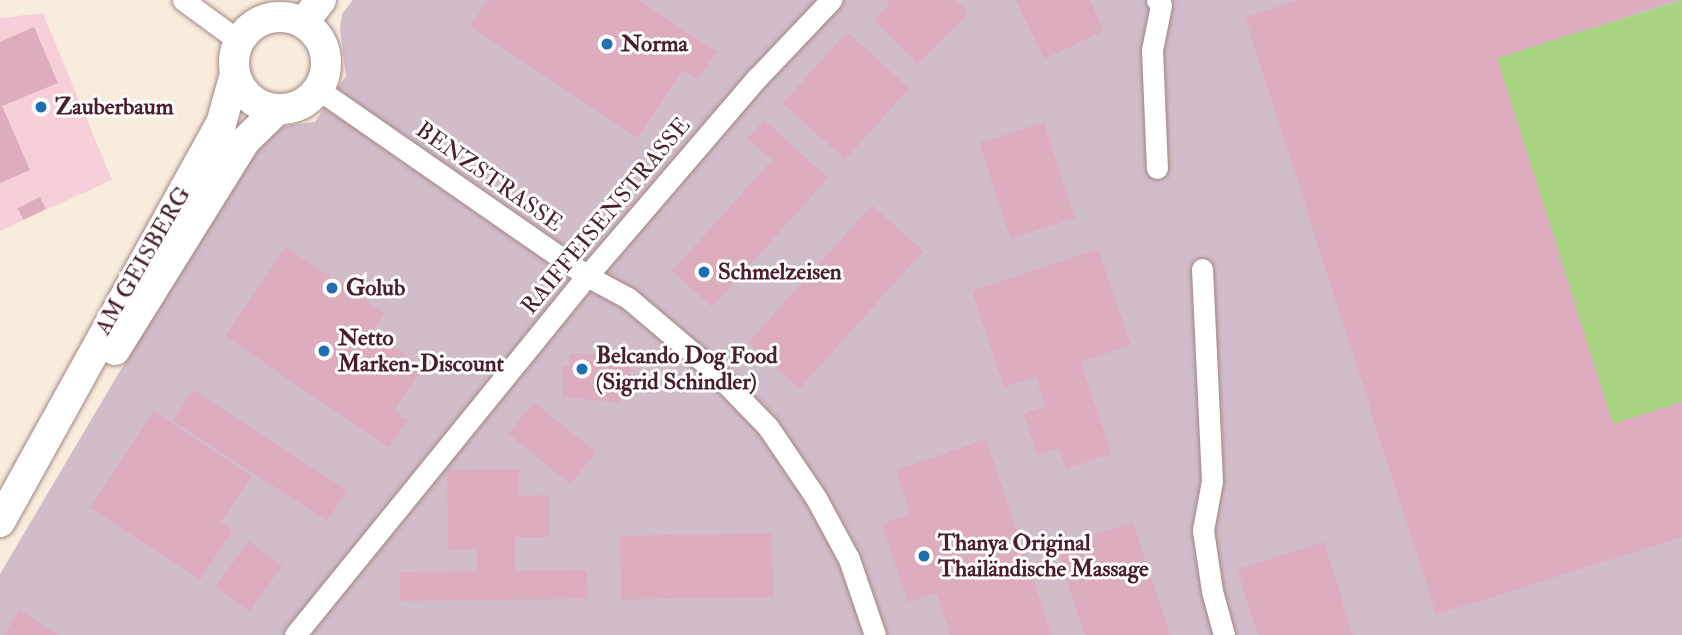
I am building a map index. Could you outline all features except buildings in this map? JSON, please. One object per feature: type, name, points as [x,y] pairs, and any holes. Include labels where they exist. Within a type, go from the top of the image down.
[{"type":"street","points":[[183,0],[239,41]]},
{"type":"street","points":[[303,23],[321,0]]},
{"type":"street","name":"RAIFFEISENSTRASSE","points":[[295,635],[587,276],[757,78],[831,0]]},
{"type":"street","points":[[1157,168],[1152,50],[1159,3]]},
{"type":"street","points":[[290,18],[303,23],[324,50],[326,69],[318,89],[307,100],[278,109],[254,101],[235,74],[239,41],[266,19],[290,18]]},
{"type":"street","name":"AM GEISBERG","points":[[45,447],[86,361],[221,124],[235,74]]},
{"type":"street","name":"BENZSTRASSE","points":[[318,89],[587,276],[628,298],[712,369],[768,428],[816,498],[849,559],[876,635]]},
{"type":"street","name":"AM GEISBERG","points":[[0,522],[45,447],[100,372],[245,141],[278,109]]},
{"type":"street","points":[[1202,269],[1212,481],[1203,530],[1212,592],[1224,635]]},
{"type":"shaded area","points":[[353,0],[1682,0],[1682,635],[0,635],[0,574],[263,129],[315,122],[346,76],[340,29],[342,14]]},
{"type":"shaded area","name":"Zauberbaum","points":[[43,13],[112,180],[0,231],[0,18]]},
{"type":"green space","points":[[1682,0],[1682,402],[1613,424],[1497,58]]},
{"type":"place","name":"Norma","points":[[607,44]]},
{"type":"place","name":"Zauberbaum","points":[[41,107]]},
{"type":"place","name":"Schmelzeisen","points":[[704,272]]},
{"type":"place","name":"Golub","points":[[332,288]]},
{"type":"place","name":"Netto Marken-Discount","points":[[324,351]]},
{"type":"place","name":"Belcando Dog Food (Sigrid Schindler)","points":[[582,369]]},
{"type":"place","name":"Thanya Original Thailändische Massage","points":[[924,556]]}]
